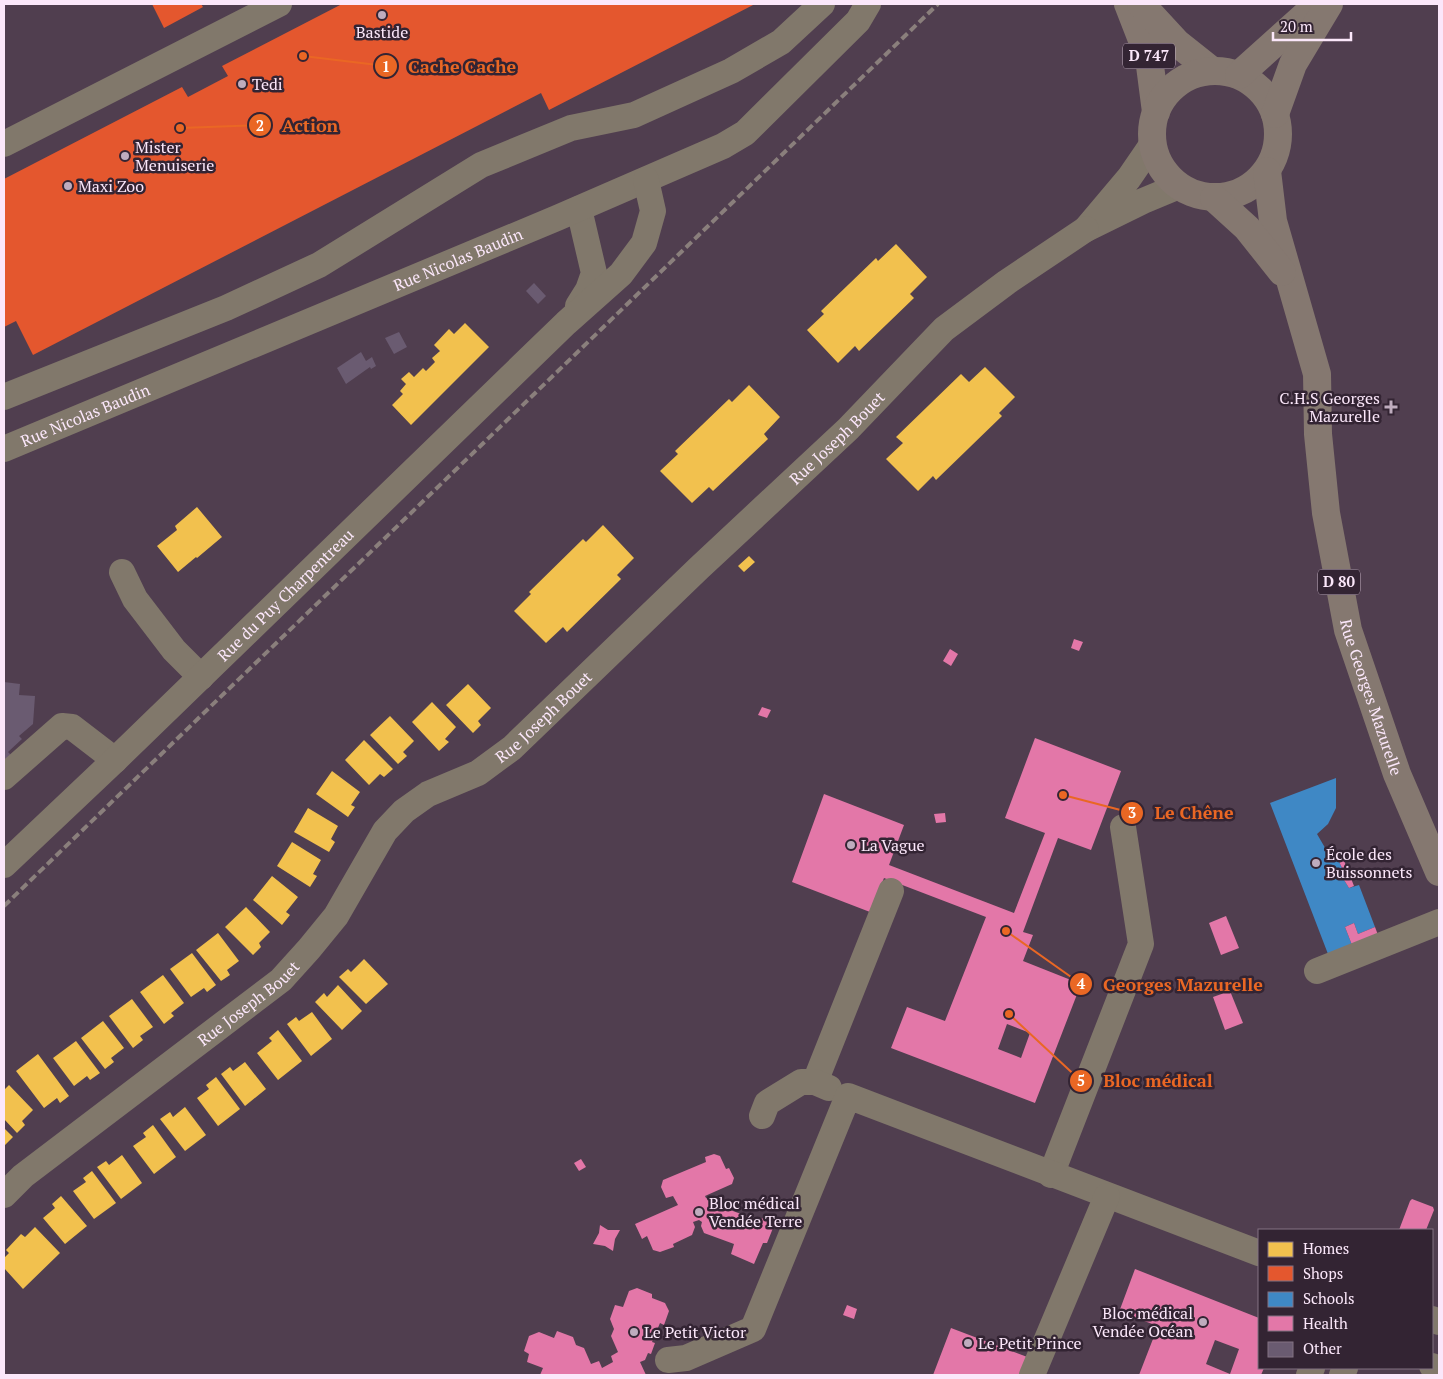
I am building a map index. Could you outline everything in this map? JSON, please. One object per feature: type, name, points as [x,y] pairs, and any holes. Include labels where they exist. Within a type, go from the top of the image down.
[{"type":"main road","name":"D 747","points":[[1128,4],[1149,58],[1156,112]]},
{"type":"main road","name":"D 747","points":[[1141,4],[1177,43],[1211,70]]},
{"type":"main road","points":[[1239,75],[1318,4]]},
{"type":"main road","points":[[1276,114],[1293,64],[1329,4]]},
{"type":"main road","points":[[1211,70],[1239,75],[1255,84],[1267,97],[1276,114],[1279,133],[1276,154],[1267,171],[1253,186],[1234,195],[1214,198],[1196,194],[1179,186],[1166,174],[1158,160],[1153,144],[1152,127],[1156,112],[1164,96],[1177,83],[1193,74],[1211,70]]},
{"type":"main road","name":"Rue Georges Mazurelle","points":[[1267,171],[1274,221],[1316,374],[1318,434],[1326,513],[1348,630],[1397,774],[1439,872]]},
{"type":"main road","name":"Rue Georges Mazurelle","points":[[1214,198],[1247,228],[1289,281]]},
{"type":"street","points":[[4,144],[279,4]]},
{"type":"street","points":[[4,398],[226,308],[319,265],[481,165],[571,128],[634,115],[731,71],[781,42],[822,4]]},
{"type":"street","name":"Rue Nicolas Baudin","points":[[4,449],[579,209],[723,146],[745,133],[858,21],[868,4]]},
{"type":"street","name":"Rue Joseph Bouet","points":[[1086,229],[1129,178],[1153,144]]},
{"type":"street","name":"Rue du Puy Charpentreau","points":[[4,864],[115,760],[566,323],[621,274],[644,243],[653,212],[646,180]]},
{"type":"street","name":"Rue Joseph Bouet","points":[[4,1195],[23,1176],[281,980],[336,916],[385,831],[404,811],[428,794],[478,773],[512,748],[699,568],[848,429],[944,329],[1007,282],[1086,229],[1179,186]]},
{"type":"street","name":"Rue du Puy Charpentreau","points":[[566,323],[588,290],[594,273],[579,209]]},
{"type":"street","points":[[122,572],[135,599],[174,650],[201,677]]},
{"type":"street","points":[[4,777],[62,726],[72,727],[115,760]]},
{"type":"street","points":[[1051,1175],[1141,944],[1123,827]]},
{"type":"street","points":[[815,1082],[891,891]]},
{"type":"street","points":[[1317,971],[1439,922]]},
{"type":"street","points":[[762,1116],[768,1102],[801,1082],[815,1082],[1051,1175],[1258,1253]]},
{"type":"street","points":[[668,1360],[686,1358],[753,1330],[848,1096]]},
{"type":"street","points":[[1032,1375],[1108,1196]]},
{"type":"building: Homes","points":[[896,244],[927,277],[910,294],[914,298],[859,351],[855,346],[838,363],[807,330],[824,314],[821,311],[876,258],[878,261]]},
{"type":"building: Homes","points":[[465,323],[489,347],[411,425],[392,405],[403,394],[400,391],[406,384],[401,379],[409,372],[414,377],[423,368],[426,371],[435,362],[432,358],[440,351],[434,345],[449,329],[454,334]]},
{"type":"building: Homes","points":[[985,367],[1015,397],[999,413],[1002,416],[936,480],[933,476],[918,491],[886,459],[903,443],[896,437],[961,374],[969,382]]},
{"type":"building: Homes","points":[[749,385],[780,417],[764,434],[768,439],[713,491],[709,487],[692,503],[660,471],[678,454],[675,451],[729,399],[732,402]]},
{"type":"building: Homes","points":[[197,507],[222,537],[178,572],[157,546],[177,530],[175,526]]},
{"type":"building: Homes","points":[[603,525],[634,558],[617,575],[621,579],[567,632],[563,627],[546,643],[514,611],[531,594],[529,592],[583,539],[586,542]]},
{"type":"building: Homes","points":[[749,556],[755,562],[744,572],[738,566]]},
{"type":"building: Homes","points":[[468,684],[491,708],[478,721],[481,725],[473,733],[446,705]]},
{"type":"building: Homes","points":[[432,702],[456,727],[445,739],[449,742],[439,751],[412,722]]},
{"type":"building: Homes","points":[[390,716],[414,741],[403,752],[407,756],[398,764],[370,735]]},
{"type":"building: Homes","points":[[364,740],[393,769],[384,777],[380,774],[369,785],[345,760]]},
{"type":"building: Homes","points":[[332,771],[360,792],[351,805],[355,807],[348,817],[316,794]]},
{"type":"building: Homes","points":[[308,808],[338,826],[331,839],[335,842],[329,852],[294,832]]},
{"type":"building: Homes","points":[[292,842],[321,860],[313,874],[317,876],[310,887],[277,866]]},
{"type":"building: Homes","points":[[272,876],[298,897],[286,912],[290,915],[282,925],[253,900]]},
{"type":"building: Homes","points":[[246,907],[270,932],[259,943],[261,947],[253,955],[225,927]]},
{"type":"building: Homes","points":[[218,933],[239,961],[227,970],[230,975],[221,981],[196,950]]},
{"type":"building: Homes","points":[[192,953],[216,985],[207,992],[204,988],[191,997],[170,969]]},
{"type":"building: Homes","points":[[364,959],[388,984],[366,1004],[339,977],[348,969],[351,972]]},
{"type":"building: Homes","points":[[163,975],[184,1003],[171,1013],[174,1016],[164,1024],[140,992]]},
{"type":"building: Homes","points":[[338,985],[362,1011],[342,1030],[315,1002],[324,993],[327,997]]},
{"type":"building: Homes","points":[[132,999],[153,1027],[140,1036],[143,1040],[133,1048],[109,1016]]},
{"type":"building: Homes","points":[[312,1012],[332,1039],[311,1056],[287,1024],[296,1017],[299,1021]]},
{"type":"building: Homes","points":[[103,1021],[124,1048],[111,1058],[114,1062],[105,1069],[81,1038]]},
{"type":"building: Homes","points":[[278,1030],[302,1061],[278,1080],[257,1053],[272,1041],[269,1038]]},
{"type":"building: Homes","points":[[76,1041],[100,1073],[90,1080],[87,1076],[74,1086],[53,1058]]},
{"type":"building: Homes","points":[[38,1054],[69,1096],[60,1103],[57,1098],[44,1108],[16,1071]]},
{"type":"building: Homes","points":[[245,1062],[266,1089],[245,1106],[221,1074],[230,1067],[233,1071]]},
{"type":"building: Homes","points":[[216,1077],[240,1109],[218,1126],[197,1098],[209,1089],[206,1085]]},
{"type":"building: Homes","points":[[9,1085],[33,1110],[22,1121],[25,1125],[17,1133],[4,1119],[4,1090]]},
{"type":"building: Homes","points":[[185,1107],[206,1135],[185,1151],[160,1119],[170,1112],[173,1117]]},
{"type":"building: Homes","points":[[153,1125],[176,1157],[154,1174],[133,1146],[146,1137],[143,1133]]},
{"type":"building: Homes","points":[[4,1128],[13,1137],[4,1146]]},
{"type":"building: Homes","points":[[122,1155],[142,1183],[121,1199],[97,1167],[106,1161],[109,1165]]},
{"type":"building: Homes","points":[[92,1171],[116,1203],[94,1219],[73,1191],[86,1182],[83,1178]]},
{"type":"building: Homes","points":[[61,1196],[87,1226],[65,1244],[43,1218],[55,1208],[52,1204]]},
{"type":"building: Homes","points":[[35,1227],[60,1253],[23,1289],[4,1268],[4,1258],[9,1253],[6,1250],[21,1234],[25,1237]]},
{"type":"building: Shops","points":[[152,4],[201,4],[203,7],[164,28]]},
{"type":"building: Shops","points":[[342,4],[755,4],[549,110],[541,93],[33,355],[16,321],[4,327],[4,179],[182,87],[188,97],[228,76],[222,66]]},
{"type":"building: Schools","name":"École des Buissonnets","points":[[1336,778],[1336,808],[1328,824],[1317,834],[1331,858],[1336,855],[1342,868],[1338,870],[1349,888],[1359,885],[1375,927],[1358,934],[1354,923],[1345,927],[1352,945],[1328,954],[1270,803]]},
{"type":"building: Health","points":[[1074,639],[1083,642],[1079,651],[1071,648]]},
{"type":"building: Health","points":[[950,649],[958,654],[951,666],[943,661]]},
{"type":"building: Health","points":[[762,707],[771,710],[767,718],[758,715]]},
{"type":"building: Health","points":[[1035,738],[1121,771],[1091,850],[1058,838],[1023,932],[1033,935],[1023,961],[1081,984],[1035,1103],[891,1048],[907,1007],[945,1021],[986,917],[884,878],[870,912],[792,882],[824,794],[904,825],[889,865],[1014,913],[1045,833],[1005,818]],"holes":[[[1007,1024],[1030,1033],[1021,1058],[998,1049]]]},
{"type":"building: Health","points":[[945,813],[946,822],[936,823],[934,814]]},
{"type":"building: Health","points":[[1341,853],[1354,886],[1349,888],[1338,870],[1342,868],[1336,855]]},
{"type":"building: Health","points":[[1226,916],[1239,948],[1221,955],[1209,923]]},
{"type":"building: Health","points":[[1354,923],[1358,934],[1375,927],[1378,935],[1352,945],[1345,927]]},
{"type":"building: Health","points":[[1230,991],[1243,1023],[1225,1030],[1213,997]]},
{"type":"building: Health","name":"Bloc médical Vendée Terre","points":[[714,1154],[720,1156],[726,1169],[729,1168],[734,1178],[732,1184],[705,1196],[710,1200],[713,1207],[717,1205],[757,1220],[758,1217],[770,1221],[773,1228],[767,1243],[763,1243],[754,1264],[731,1254],[734,1244],[704,1233],[701,1226],[702,1222],[699,1220],[693,1222],[695,1227],[692,1235],[673,1244],[674,1247],[660,1252],[653,1250],[647,1236],[642,1239],[635,1224],[678,1205],[673,1196],[666,1198],[661,1187],[663,1180],[706,1162],[705,1157]]},
{"type":"building: Health","points":[[581,1159],[586,1167],[579,1171],[574,1163]]},
{"type":"building: Health","points":[[1412,1199],[1433,1207],[1434,1210],[1426,1229],[1399,1229]]},
{"type":"building: Health","points":[[600,1225],[608,1230],[620,1230],[615,1239],[613,1251],[605,1246],[593,1244],[599,1233]]},
{"type":"building: Health","name":"Bloc médical Vendée Océan","points":[[1135,1269],[1258,1318],[1258,1369],[1264,1369],[1261,1375],[1139,1375],[1158,1326],[1119,1312]],"holes":[[[1215,1340],[1239,1349],[1230,1374],[1206,1364]]]},
{"type":"building: Health","name":"Le Petit Victor","points":[[637,1288],[652,1294],[652,1298],[665,1303],[669,1311],[664,1325],[660,1323],[652,1342],[655,1343],[651,1354],[648,1353],[645,1360],[640,1362],[646,1375],[540,1375],[543,1368],[527,1362],[529,1354],[524,1351],[529,1336],[539,1332],[554,1338],[557,1331],[573,1337],[576,1345],[584,1348],[591,1364],[599,1361],[602,1368],[613,1362],[611,1356],[618,1352],[611,1336],[614,1329],[610,1319],[615,1305],[623,1307],[629,1291]]},
{"type":"building: Health","points":[[847,1305],[857,1309],[854,1319],[843,1315]]},
{"type":"building: Health","name":"Le Petit Prince","points":[[951,1328],[1030,1358],[1023,1375],[933,1375]]},
{"type":"building: Other","points":[[534,283],[546,296],[538,304],[526,291]]},
{"type":"building: Other","points":[[399,332],[407,347],[394,354],[385,338]]},
{"type":"building: Other","points":[[361,352],[366,361],[372,357],[376,366],[371,369],[370,367],[346,384],[337,368]]},
{"type":"building: Other","points":[[4,682],[20,684],[19,695],[35,696],[33,724],[19,736],[22,739],[8,752],[12,756],[4,763]]},
{"type":"railway","points":[[4,906],[938,4]]},
{"type":"place","name":"Bastide","points":[[382,15]]},
{"type":"place","name":"Cache Cache","points":[[303,56]]},
{"type":"place","name":"Tedi","points":[[242,84]]},
{"type":"place","name":"Action","points":[[180,128]]},
{"type":"place","name":"Mister Menuiserie","points":[[125,156]]},
{"type":"place","name":"Maxi Zoo","points":[[68,186]]},
{"type":"place","name":"C.H.S Georges Mazurelle","points":[[1391,407]]},
{"type":"place","name":"Le Chêne","points":[[1063,795]]},
{"type":"place","name":"La Vague","points":[[851,845]]},
{"type":"place","name":"École des Buissonnets","points":[[1316,863]]},
{"type":"place","name":"Georges Mazurelle","points":[[1006,931]]},
{"type":"place","name":"Bloc médical","points":[[1009,1014]]},
{"type":"place","name":"Bloc médical Vendée Terre","points":[[699,1212]]},
{"type":"place","name":"Bloc médical Vendée Océan","points":[[1203,1322]]},
{"type":"place","name":"Le Petit Victor","points":[[634,1332]]},
{"type":"place","name":"Le Petit Prince","points":[[968,1343]]}]
